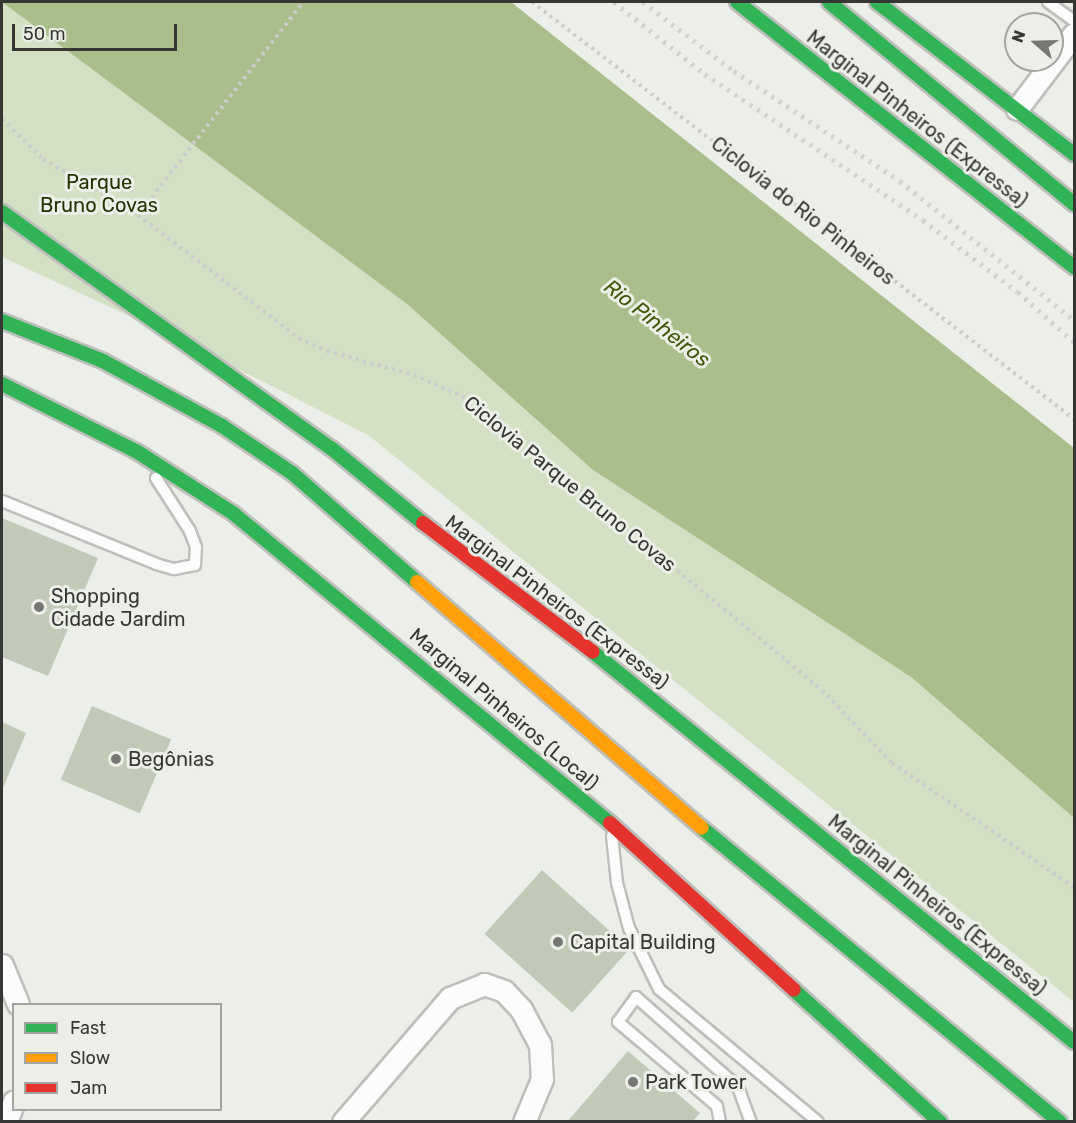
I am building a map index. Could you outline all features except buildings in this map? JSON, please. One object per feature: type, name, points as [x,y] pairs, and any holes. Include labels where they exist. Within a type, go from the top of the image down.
[{"type":"highway","name":"Marginal Pinheiros (Expressa)","points":[[737,2],[1074,267]]},
{"type":"highway","points":[[830,2],[1074,204]]},
{"type":"highway","points":[[877,2],[1074,154]]},
{"type":"highway","name":"Marginal Pinheiros (Expressa)","points":[[2,212],[331,448],[467,559],[615,668],[1074,1042]]},
{"type":"highway","points":[[2,321],[103,361],[222,426],[292,474],[628,767],[1060,1122]]},
{"type":"highway","name":"Marginal Pinheiros (Local)","points":[[2,384],[136,451],[234,514],[315,577],[611,824],[940,1122]]},
{"type":"street","points":[[1017,109],[1074,34]]},
{"type":"street","points":[[2,965],[17,1003]]},
{"type":"street","points":[[343,1122],[450,998],[468,988],[484,984],[504,991],[521,1010],[540,1044],[542,1079],[524,1122]]},
{"type":"street","points":[[6,1122],[12,1106]]},
{"type":"lane","points":[[1048,2],[1074,21]]},
{"type":"lane","points":[[2,501],[156,564],[174,569],[195,566],[196,547],[190,531],[136,451]]},
{"type":"lane","points":[[611,824],[616,883],[629,928],[659,989],[818,1122]]},
{"type":"lane","points":[[720,1122],[717,1106],[618,1022],[636,997],[738,1087],[750,1122]]},
{"type":"path","points":[[138,215],[303,2]]},
{"type":"path","name":"Ciclovia do Rio Pinheiros","points":[[532,2],[1074,419]]},
{"type":"path","name":"Ciclovia Parque Bruno Covas","points":[[2,119],[43,159],[138,215],[299,338],[327,351],[414,375],[469,399],[822,690],[892,764],[1074,887]]},
{"type":"green space","name":"Parque Bruno Covas","points":[[2,2],[407,304],[593,470],[911,677],[1074,818],[1074,1002],[368,435],[175,337],[2,257]]},
{"type":"water","name":"Rio Pinheiros","points":[[2,2],[511,2],[1074,448],[1074,818],[911,677],[593,470],[407,304]]},
{"type":"railway","points":[[614,2],[705,74],[923,220],[1018,292],[1074,342]]},
{"type":"railway","points":[[643,2],[734,71],[900,181],[1074,320]]},
{"type":"traffic: fast","points":[[737,2],[1074,267]]},
{"type":"traffic: fast","points":[[829,2],[1074,204]]},
{"type":"traffic: fast","points":[[877,2],[1074,154]]},
{"type":"traffic: fast","points":[[2,212],[331,448],[423,523]]},
{"type":"traffic: fast","points":[[2,321],[103,361],[222,426],[292,473],[417,582]]},
{"type":"traffic: fast","points":[[2,384],[136,451],[234,514],[610,823]]},
{"type":"traffic: fast","points":[[593,652],[1074,1042]]},
{"type":"traffic: fast","points":[[702,828],[1060,1122]]},
{"type":"traffic: fast","points":[[794,990],[940,1122]]},
{"type":"traffic: slow","points":[[417,582],[702,828]]},
{"type":"traffic: jam","points":[[423,523],[593,652]]},
{"type":"traffic: jam","points":[[610,823],[794,990]]},
{"type":"place","name":"Shopping Cidade Jardim","points":[[39,607]]},
{"type":"place","name":"Begônias","points":[[116,759]]},
{"type":"place","name":"Capital Building","points":[[558,942]]},
{"type":"place","name":"Park Tower","points":[[633,1082]]}]
